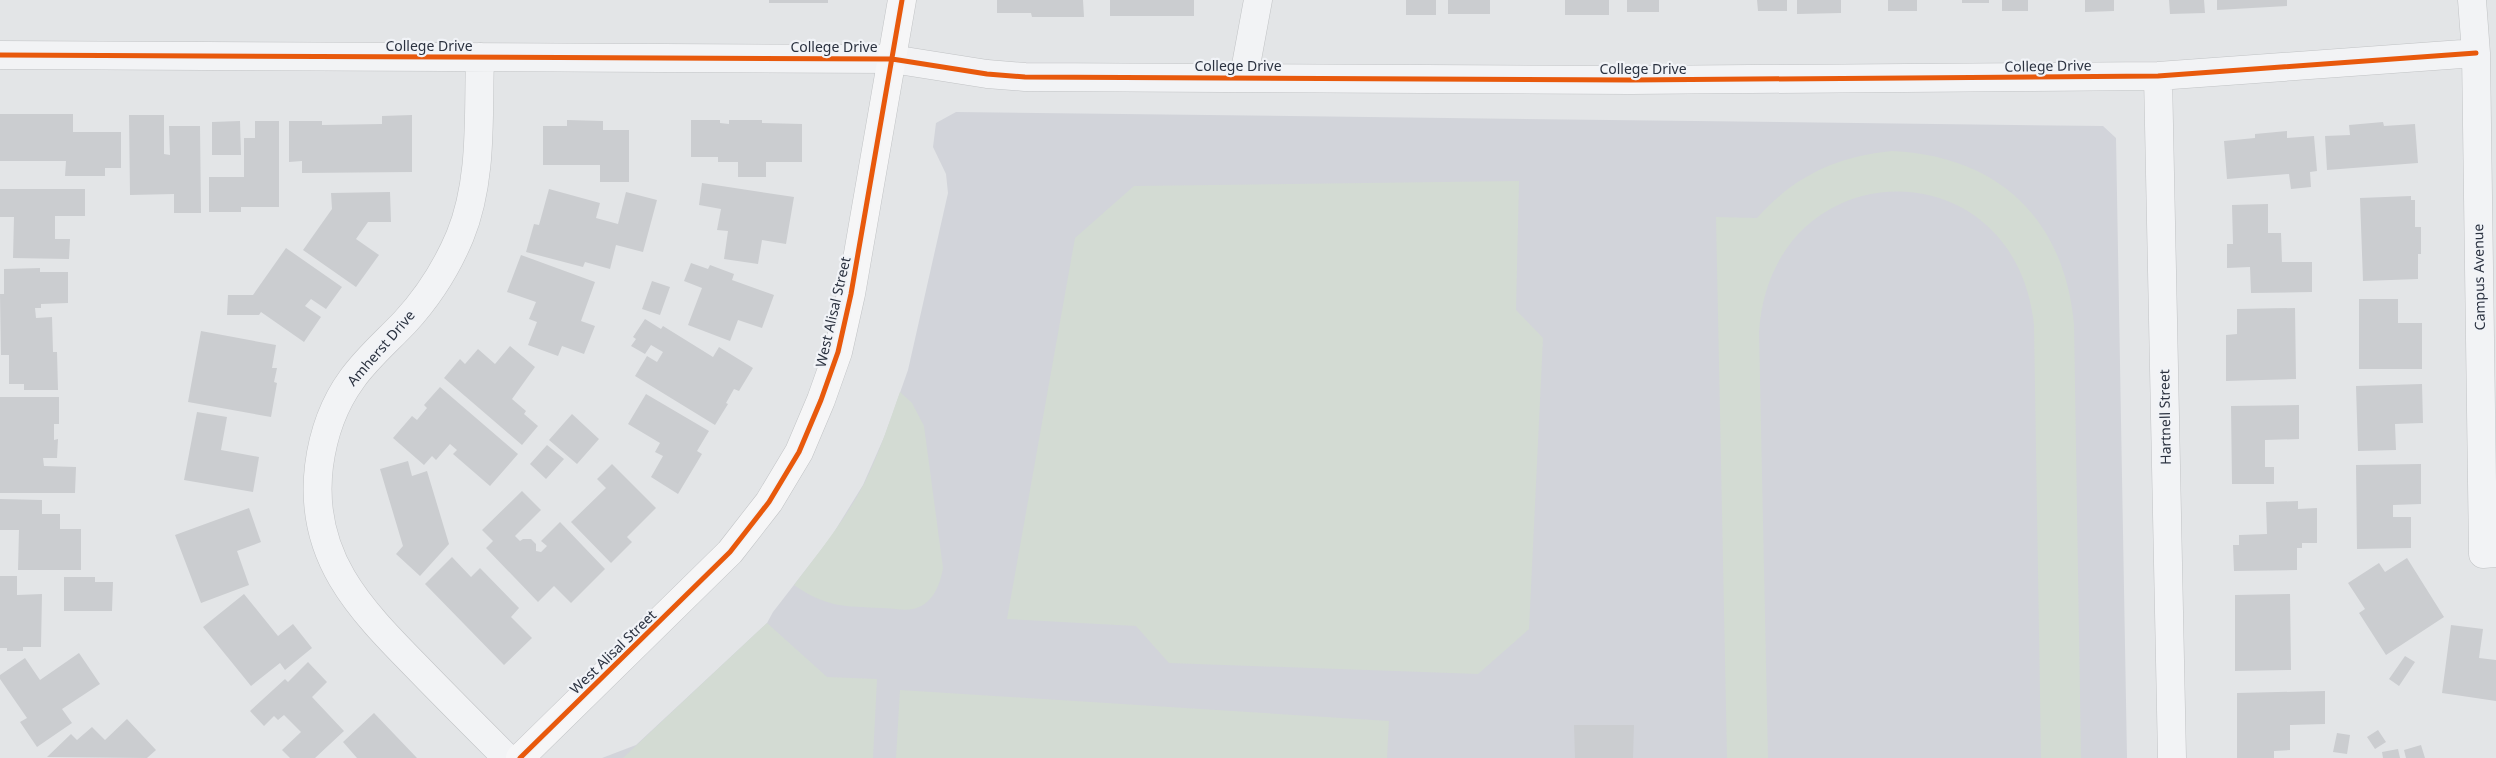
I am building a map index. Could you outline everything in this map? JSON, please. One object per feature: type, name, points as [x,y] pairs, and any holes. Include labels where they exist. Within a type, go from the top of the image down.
[{"type":"main road","name":"West Alisal Street","points":[[520,758],[730,552],[769,502],[799,452],[821,400],[838,352],[851,294],[902,0]]},
{"type":"street","points":[[1244,76],[1258,0]]},
{"type":"street","name":"Campus Avenue","points":[[2472,0],[2476,53],[2490,554]]},
{"type":"street","name":"College Drive","points":[[0,55],[892,59],[987,74],[1026,77],[1244,76],[1632,80],[2158,76],[2476,53]]},
{"type":"street","name":"Amherst Drive","points":[[480,57],[476,172],[472,196],[461,235],[425,298],[352,379],[335,406],[320,454],[317,506],[321,532],[330,559],[355,600],[376,626],[507,758]]},
{"type":"street","name":"Hartnell Street","points":[[2158,76],[2172,758]]},
{"type":"shaded area","points":[[956,112],[2103,126],[2116,138],[2127,758],[602,758],[636,745],[767,623],[773,612],[831,537],[863,485],[885,435],[908,370],[948,193],[946,174],[933,147],[936,123]]},
{"type":"shaded area","points":[[1892,151],[1930,156],[1964,165],[1994,180],[2019,200],[2040,224],[2056,253],[2068,286],[2074,324],[2081,758],[2041,758],[2034,325],[2017,266],[1985,224],[1942,199],[1894,192],[1846,201],[1804,228],[1773,272],[1759,332],[1768,758],[1727,758],[1716,217],[1757,218],[1786,191],[1818,171],[1835,163],[1853,158]]},
{"type":"shaded area","points":[[1519,181],[1516,310],[1543,338],[1529,629],[1478,674],[1169,663],[1136,626],[1007,619],[1075,238],[1134,186]]},
{"type":"shaded area","points":[[900,392],[912,403],[924,426],[943,568],[940,581],[930,599],[920,607],[913,609],[857,607],[826,602],[794,585],[857,497],[879,450]]},
{"type":"shaded area","points":[[767,623],[827,677],[877,679],[873,758],[623,758]]},
{"type":"shaded area","points":[[900,690],[1389,721],[1387,758],[896,758]]},
{"type":"building","points":[[769,0],[828,0],[828,3],[769,3]]},
{"type":"building","points":[[997,0],[1083,0],[1084,17],[1032,17],[1031,13],[997,13]]},
{"type":"building","points":[[1110,0],[1194,0],[1194,16],[1110,16]]},
{"type":"building","points":[[1406,0],[1436,0],[1436,15],[1406,15]]},
{"type":"building","points":[[1448,0],[1490,0],[1490,14],[1448,14]]},
{"type":"building","points":[[1565,0],[1609,0],[1609,15],[1565,15]]},
{"type":"building","points":[[1627,0],[1659,0],[1659,12],[1627,12]]},
{"type":"building","points":[[1757,0],[1787,0],[1787,11],[1758,11]]},
{"type":"building","points":[[1797,0],[1841,0],[1841,13],[1797,14]]},
{"type":"building","points":[[1888,0],[1917,0],[1917,11],[1888,11]]},
{"type":"building","points":[[1962,0],[1989,0],[1989,3],[1962,3]]},
{"type":"building","points":[[2002,0],[2028,0],[2028,11],[2002,11]]},
{"type":"building","points":[[2085,0],[2114,0],[2114,11],[2085,12]]},
{"type":"building","points":[[2169,0],[2204,0],[2205,13],[2170,14]]},
{"type":"building","points":[[2217,0],[2287,0],[2287,6],[2217,10]]},
{"type":"building","points":[[0,114],[73,114],[73,132],[121,132],[121,168],[105,168],[105,176],[65,176],[66,161],[0,161]]},
{"type":"building","points":[[129,115],[164,115],[164,154],[170,155],[169,126],[200,126],[201,213],[174,213],[174,194],[130,195]]},
{"type":"building","points":[[412,115],[412,172],[302,173],[302,161],[289,162],[289,121],[322,121],[322,125],[382,124],[382,116]]},
{"type":"building","points":[[567,120],[603,121],[603,130],[629,130],[629,182],[600,182],[600,165],[543,165],[543,126],[567,126]]},
{"type":"building","points":[[691,120],[720,120],[720,123],[729,124],[729,120],[762,120],[762,123],[802,124],[802,162],[766,162],[766,177],[738,177],[738,162],[718,162],[718,157],[691,157]]},
{"type":"building","points":[[240,121],[241,155],[212,155],[212,122]]},
{"type":"building","points":[[255,121],[279,121],[279,207],[241,207],[241,212],[209,212],[209,177],[244,177],[244,138],[255,138]]},
{"type":"building","points":[[2383,122],[2384,126],[2415,124],[2418,163],[2327,170],[2325,136],[2350,135],[2349,125]]},
{"type":"building","points":[[2287,131],[2287,138],[2314,136],[2317,171],[2310,172],[2311,187],[2291,189],[2289,174],[2227,179],[2224,141],[2255,138],[2255,134]]},
{"type":"building","points":[[702,183],[794,197],[786,244],[762,240],[758,264],[724,259],[728,231],[717,230],[721,209],[699,205]]},
{"type":"building","points":[[0,189],[85,189],[85,216],[55,216],[55,239],[70,239],[69,259],[13,258],[14,217],[0,217]]},
{"type":"building","points":[[549,189],[600,203],[596,218],[618,224],[626,192],[657,200],[643,252],[616,245],[610,269],[585,262],[583,267],[526,252],[534,224],[539,225]]},
{"type":"building","points":[[390,192],[391,222],[368,222],[356,239],[379,255],[356,287],[303,250],[332,209],[331,193]]},
{"type":"building","points":[[2411,196],[2411,200],[2415,200],[2415,227],[2421,227],[2421,254],[2418,254],[2418,279],[2363,281],[2360,198]]},
{"type":"building","points":[[2268,204],[2268,233],[2281,233],[2282,262],[2312,262],[2312,292],[2251,293],[2250,267],[2227,268],[2227,244],[2233,244],[2232,205]]},
{"type":"building","points":[[286,248],[342,287],[326,309],[311,299],[305,306],[321,317],[304,342],[261,312],[259,315],[227,315],[228,295],[253,295]]},
{"type":"building","points":[[521,255],[595,282],[581,321],[595,326],[584,354],[562,346],[558,356],[528,345],[537,322],[529,319],[536,302],[507,292]]},
{"type":"building","points":[[691,263],[708,269],[710,265],[734,274],[732,280],[774,295],[762,328],[738,320],[730,341],[688,325],[702,288],[684,281]]},
{"type":"building","points":[[40,268],[40,272],[68,272],[68,303],[41,304],[41,308],[35,308],[36,318],[52,317],[53,352],[57,352],[58,390],[24,390],[24,384],[9,384],[9,355],[1,355],[0,294],[4,294],[4,269]]},
{"type":"building","points":[[652,281],[670,287],[660,315],[642,309]]},
{"type":"building","points":[[2359,299],[2398,299],[2398,323],[2422,323],[2422,369],[2359,369]]},
{"type":"building","points":[[2295,308],[2296,379],[2226,381],[2226,335],[2237,334],[2237,309]]},
{"type":"building","points":[[645,319],[661,329],[663,326],[713,357],[719,347],[753,368],[739,391],[734,389],[726,403],[728,404],[715,425],[635,376],[647,356],[657,362],[663,352],[651,345],[645,354],[631,346],[636,339],[633,337]]},
{"type":"building","points":[[201,331],[276,345],[272,368],[277,368],[274,382],[277,383],[271,417],[188,402]]},
{"type":"building","points":[[510,346],[535,367],[512,399],[526,411],[524,414],[538,426],[522,445],[444,378],[460,359],[465,364],[478,349],[495,364]]},
{"type":"building","points":[[2422,384],[2423,423],[2395,424],[2396,450],[2358,451],[2356,386]]},
{"type":"building","points":[[440,387],[518,454],[490,486],[453,454],[457,450],[450,444],[436,460],[432,456],[424,465],[393,438],[412,416],[417,420],[427,408],[424,405]]},
{"type":"building","points":[[646,394],[709,431],[697,451],[702,454],[678,494],[651,477],[663,456],[655,452],[660,443],[628,424]]},
{"type":"building","points":[[0,397],[59,397],[59,424],[54,424],[54,440],[58,439],[57,458],[43,458],[44,466],[76,467],[75,493],[0,493]]},
{"type":"building","points":[[2299,405],[2299,439],[2265,440],[2265,467],[2274,467],[2274,484],[2232,484],[2231,406]]},
{"type":"building","points":[[197,412],[227,417],[221,450],[259,457],[253,492],[184,480]]},
{"type":"building","points":[[572,414],[599,439],[577,464],[549,440]]},
{"type":"building","points":[[547,445],[564,459],[546,479],[530,464]]},
{"type":"building","points":[[408,461],[412,476],[427,471],[449,544],[420,576],[396,554],[403,546],[380,469]]},
{"type":"building","points":[[612,464],[656,508],[627,537],[632,542],[611,563],[571,522],[606,488],[597,479]]},
{"type":"building","points":[[2421,464],[2421,504],[2393,505],[2393,517],[2411,517],[2411,548],[2357,549],[2356,465]]},
{"type":"building","points":[[522,491],[541,510],[515,536],[520,541],[531,539],[536,544],[536,551],[541,552],[547,546],[541,541],[560,522],[605,569],[571,603],[554,586],[538,602],[486,548],[493,541],[482,530]]},
{"type":"building","points":[[0,499],[42,500],[42,514],[60,514],[60,529],[81,529],[81,570],[18,570],[19,530],[0,530]]},
{"type":"building","points":[[2298,501],[2298,509],[2317,508],[2317,543],[2302,543],[2302,548],[2297,548],[2297,570],[2234,571],[2233,545],[2239,545],[2239,535],[2267,534],[2266,502]]},
{"type":"building","points":[[249,508],[261,542],[237,551],[249,585],[201,603],[175,535]]},
{"type":"building","points":[[452,557],[471,577],[480,568],[519,608],[511,617],[532,638],[504,665],[425,584]]},
{"type":"building","points":[[2407,558],[2444,617],[2386,655],[2359,613],[2365,609],[2348,583],[2379,563],[2385,572]]},
{"type":"building","points":[[0,576],[17,576],[17,595],[42,594],[41,647],[23,647],[23,651],[7,651],[7,648],[0,648]]},
{"type":"building","points":[[64,577],[95,577],[95,582],[113,582],[112,611],[64,611]]},
{"type":"building","points":[[244,594],[278,636],[293,624],[312,648],[285,670],[280,663],[251,686],[203,627]]},
{"type":"building","points":[[2290,594],[2291,670],[2235,671],[2235,595]]},
{"type":"building","points":[[2451,625],[2483,629],[2479,658],[2496,660],[2496,701],[2442,693]]},
{"type":"building","points":[[79,653],[100,684],[62,709],[72,723],[37,747],[20,722],[27,718],[0,679],[0,675],[25,658],[40,680]]},
{"type":"building","points":[[2405,656],[2415,662],[2399,686],[2389,679]]},
{"type":"building","points":[[308,662],[327,682],[312,697],[344,731],[315,758],[290,758],[282,750],[301,732],[284,715],[278,720],[274,716],[264,726],[250,711],[285,679],[288,682]]},
{"type":"building","points":[[2325,691],[2325,724],[2290,725],[2290,750],[2274,751],[2274,758],[2237,758],[2237,693]]},
{"type":"building","points":[[374,713],[417,758],[357,758],[343,742]]},
{"type":"building","points":[[127,719],[156,750],[147,758],[47,757],[71,734],[77,740],[92,727],[105,740]]},
{"type":"building","points":[[1574,725],[1634,725],[1633,758],[1575,758]]},
{"type":"building","points":[[2378,730],[2386,742],[2375,749],[2367,737]]},
{"type":"building","points":[[2337,733],[2350,735],[2347,754],[2333,752]]},
{"type":"building","points":[[2421,745],[2425,758],[2406,758],[2404,750]]},
{"type":"building","points":[[2398,749],[2400,758],[2383,758],[2382,752]]},
{"type":"cycle path","points":[[520,758],[730,552],[769,502],[799,452],[821,400],[838,352],[851,294],[902,0]]},
{"type":"cycle path","points":[[0,55],[892,59],[987,74],[1025,77],[1631,80],[2158,76],[2476,53]]}]
